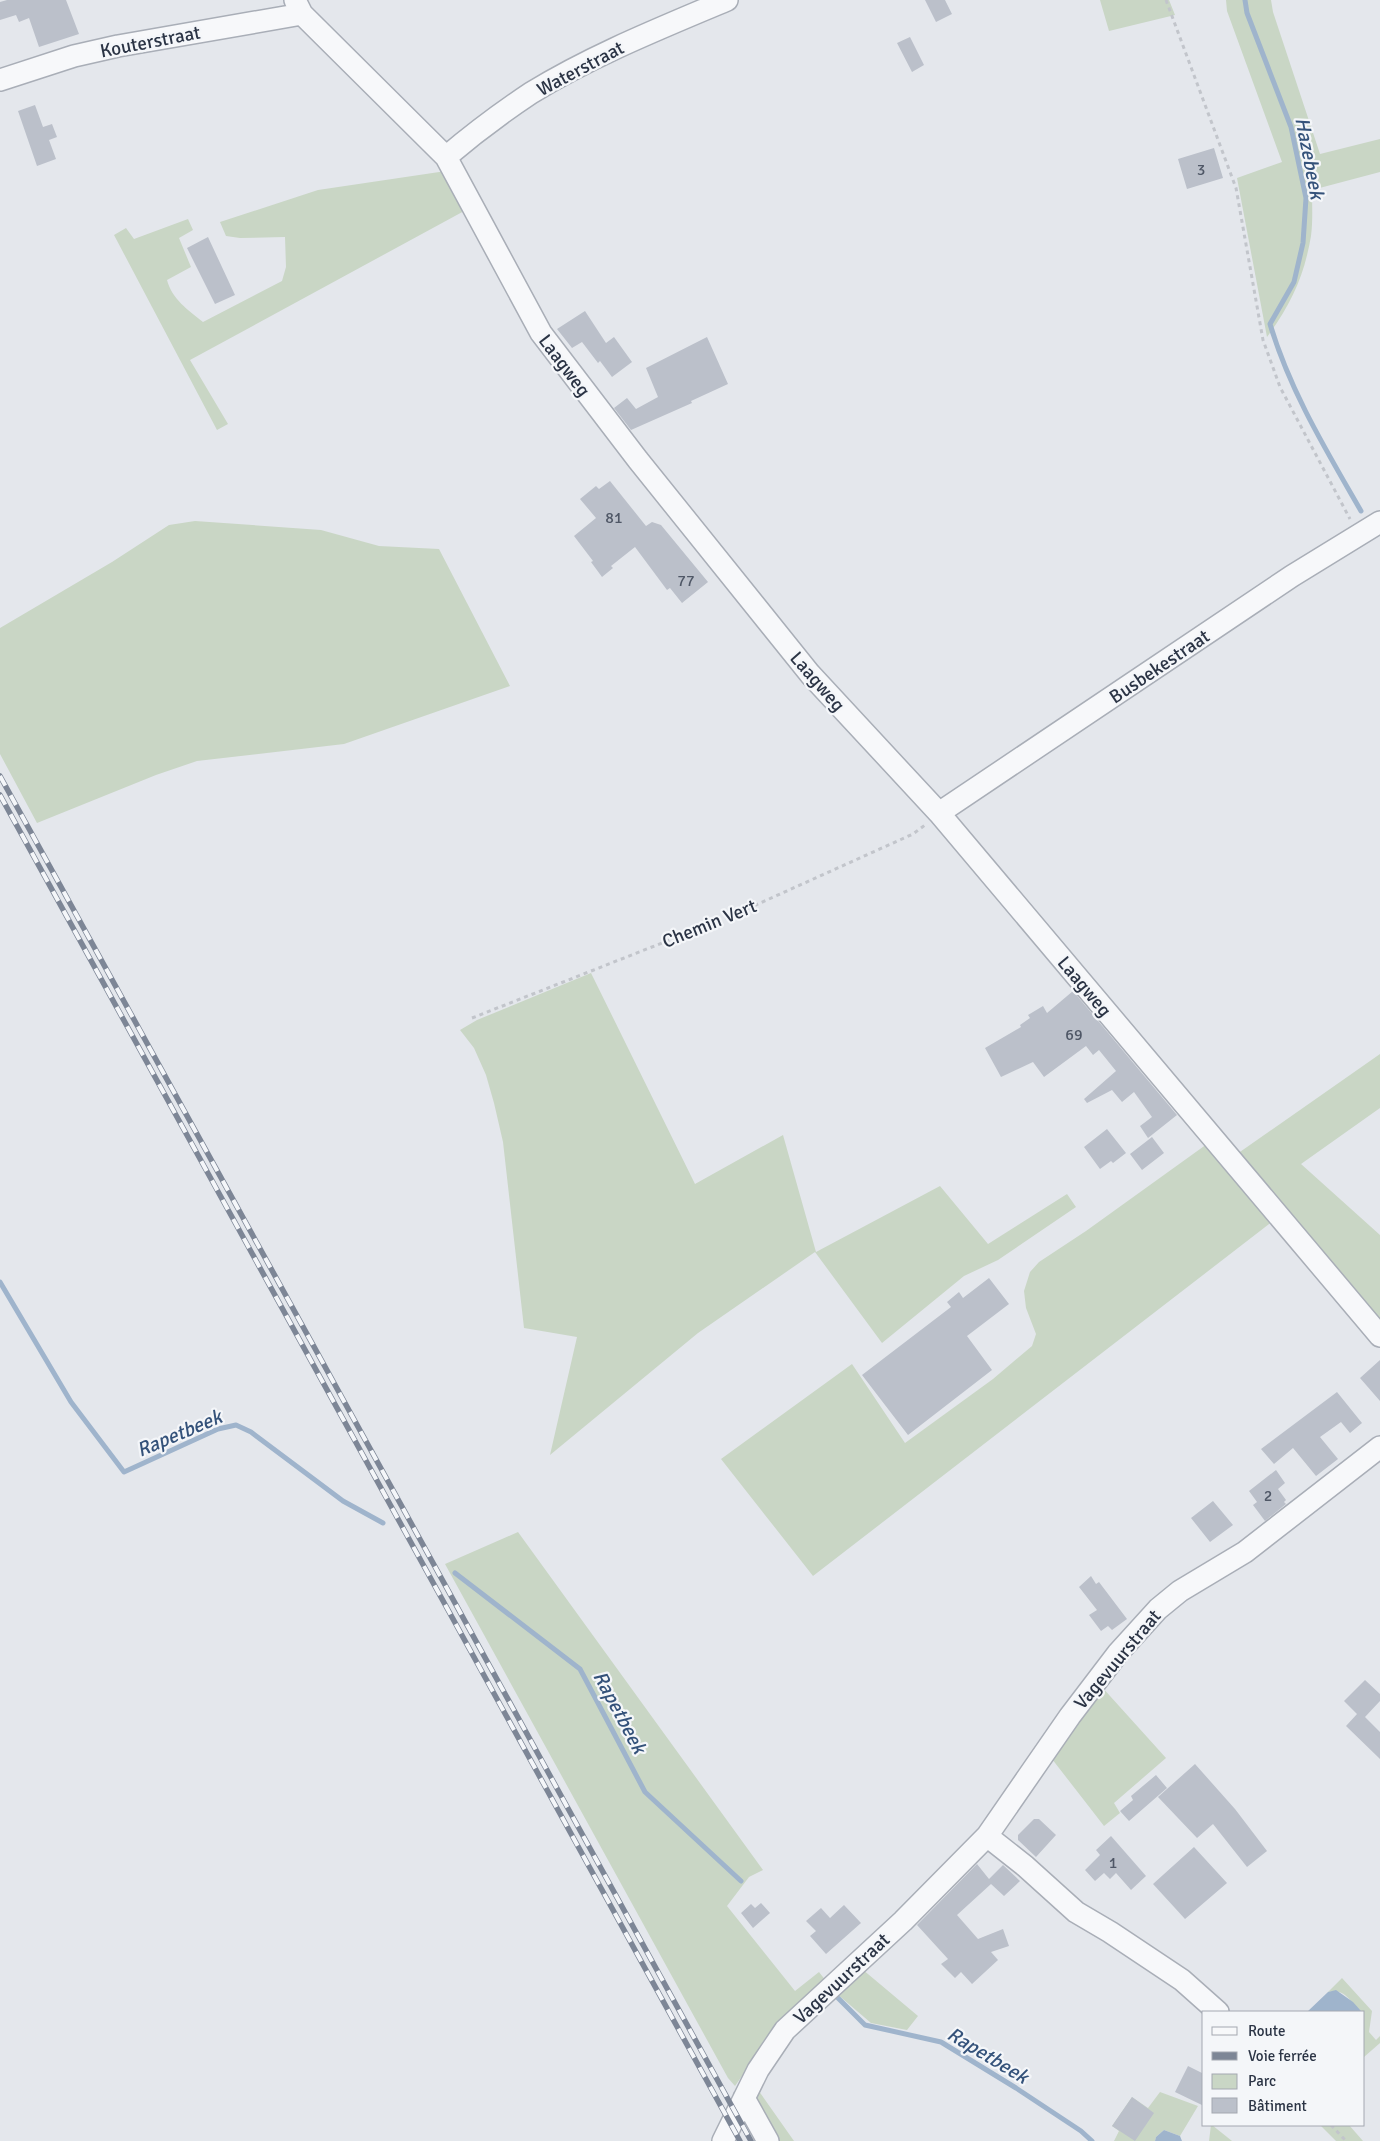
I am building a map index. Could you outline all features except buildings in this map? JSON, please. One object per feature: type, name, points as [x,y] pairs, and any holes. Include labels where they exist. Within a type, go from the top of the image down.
[{"type":"street","name":"Waterstraat","points":[[446,157],[486,124],[532,93],[573,69],[611,50],[727,0]]},
{"type":"street","name":"Laagweg","points":[[298,7],[446,157],[541,333],[638,460],[810,674],[939,813],[1380,1336]]},
{"type":"street","name":"Kouterstraat","points":[[0,80],[74,56],[298,7]]},
{"type":"street","name":"Busbekestraat","points":[[939,813],[1292,576],[1380,522]]},
{"type":"street","name":"Vagevuurstraat","points":[[723,2141],[758,2070],[785,2030],[903,1921],[988,1836],[1070,1716],[1118,1653],[1158,1609],[1180,1591],[1245,1552],[1380,1447]]},
{"type":"street","points":[[988,1836],[1076,1912],[1110,1932],[1182,1980],[1217,2011]]},
{"type":"street","points":[[744,2098],[768,2141]]},
{"type":"path","points":[[1166,0],[1236,188],[1263,340],[1280,387],[1359,535]]},
{"type":"path","name":"Chemin Vert","points":[[472,1018],[738,913],[913,834],[939,813]]},
{"type":"path","points":[[1332,2126],[1346,2141]]},
{"type":"green space","points":[[1100,0],[1169,0],[1175,15],[1109,31]]},
{"type":"green space","points":[[1226,0],[1271,0],[1273,12],[1320,154],[1380,139],[1380,172],[1312,190],[1312,230],[1305,264],[1290,301],[1267,337],[1237,178],[1282,162],[1227,11]]},
{"type":"green space","points":[[446,171],[466,210],[190,360],[228,424],[217,430],[114,235],[126,228],[134,239],[188,219],[193,230],[179,238],[191,267],[167,280],[169,287],[177,298],[203,322],[282,281],[286,267],[285,237],[240,238],[226,236],[220,222],[318,190]]},
{"type":"green space","points":[[195,521],[321,530],[379,546],[439,549],[510,686],[344,744],[197,761],[156,775],[37,823],[0,754],[0,628],[112,562],[169,525]]},
{"type":"green space","points":[[591,973],[695,1184],[783,1135],[816,1252],[940,1186],[988,1244],[1067,1194],[1076,1207],[998,1260],[964,1276],[882,1343],[815,1252],[698,1333],[550,1455],[577,1337],[524,1328],[503,1142],[486,1075],[474,1048],[460,1030],[477,1020]]},
{"type":"green space","points":[[1380,1054],[1380,1108],[1301,1164],[1380,1235],[1380,1324],[1237,1154]]},
{"type":"green space","points":[[1207,1144],[1273,1221],[813,1576],[721,1459],[852,1364],[905,1443],[993,1379],[1032,1346],[1036,1334],[1026,1308],[1024,1291],[1030,1272],[1039,1262],[1086,1231]]},
{"type":"green space","points":[[518,1532],[763,1870],[749,1877],[727,1906],[795,1991],[819,1972],[826,1981],[760,2050],[735,2086],[728,2078],[445,1564]]},
{"type":"green space","points":[[1101,1686],[1166,1758],[1114,1803],[1120,1813],[1104,1826],[1052,1759]]},
{"type":"green space","points":[[862,1969],[918,2016],[907,2030],[871,2023],[836,1993]]},
{"type":"green space","points":[[1342,1978],[1372,2011],[1369,2032],[1376,2040],[1380,2036],[1380,2043],[1365,2056],[1365,2011],[1359,2009],[1340,1992],[1328,1992]]},
{"type":"green space","points":[[756,2087],[794,2141],[773,2141],[755,2099]]},
{"type":"green space","points":[[1160,2092],[1198,2106],[1180,2136],[1164,2130],[1156,2137],[1155,2141],[1114,2141],[1119,2131],[1112,2126],[1132,2097],[1148,2108]]},
{"type":"green space","points":[[1211,2126],[1213,2126],[1232,2141],[1209,2141]]},
{"type":"green space","points":[[1321,2126],[1350,2126],[1363,2141],[1336,2141]]},
{"type":"water","points":[[1336,1990],[1353,2002],[1361,2011],[1308,2011],[1328,1992]]},
{"type":"water","points":[[1164,2130],[1180,2136],[1182,2141],[1155,2141],[1156,2137]]},
{"type":"waterway","name":"Hazebeek","points":[[1245,0],[1247,13],[1291,127],[1306,198],[1303,243],[1294,282],[1270,324],[1298,397],[1361,511]]},
{"type":"waterway","name":"Rapetbeek","points":[[0,1282],[71,1402],[124,1472],[218,1429],[236,1425],[251,1432],[343,1501],[383,1523]]},
{"type":"waterway","name":"Rapetbeek","points":[[455,1573],[580,1669],[645,1792],[741,1881]]},
{"type":"waterway","name":"Rapetbeek","points":[[838,1998],[865,2025],[941,2042],[1016,2088],[1081,2131],[1092,2141]]},
{"type":"railway","points":[[0,776],[751,2141]]},
{"type":"railway","points":[[0,795],[740,2141]]}]
